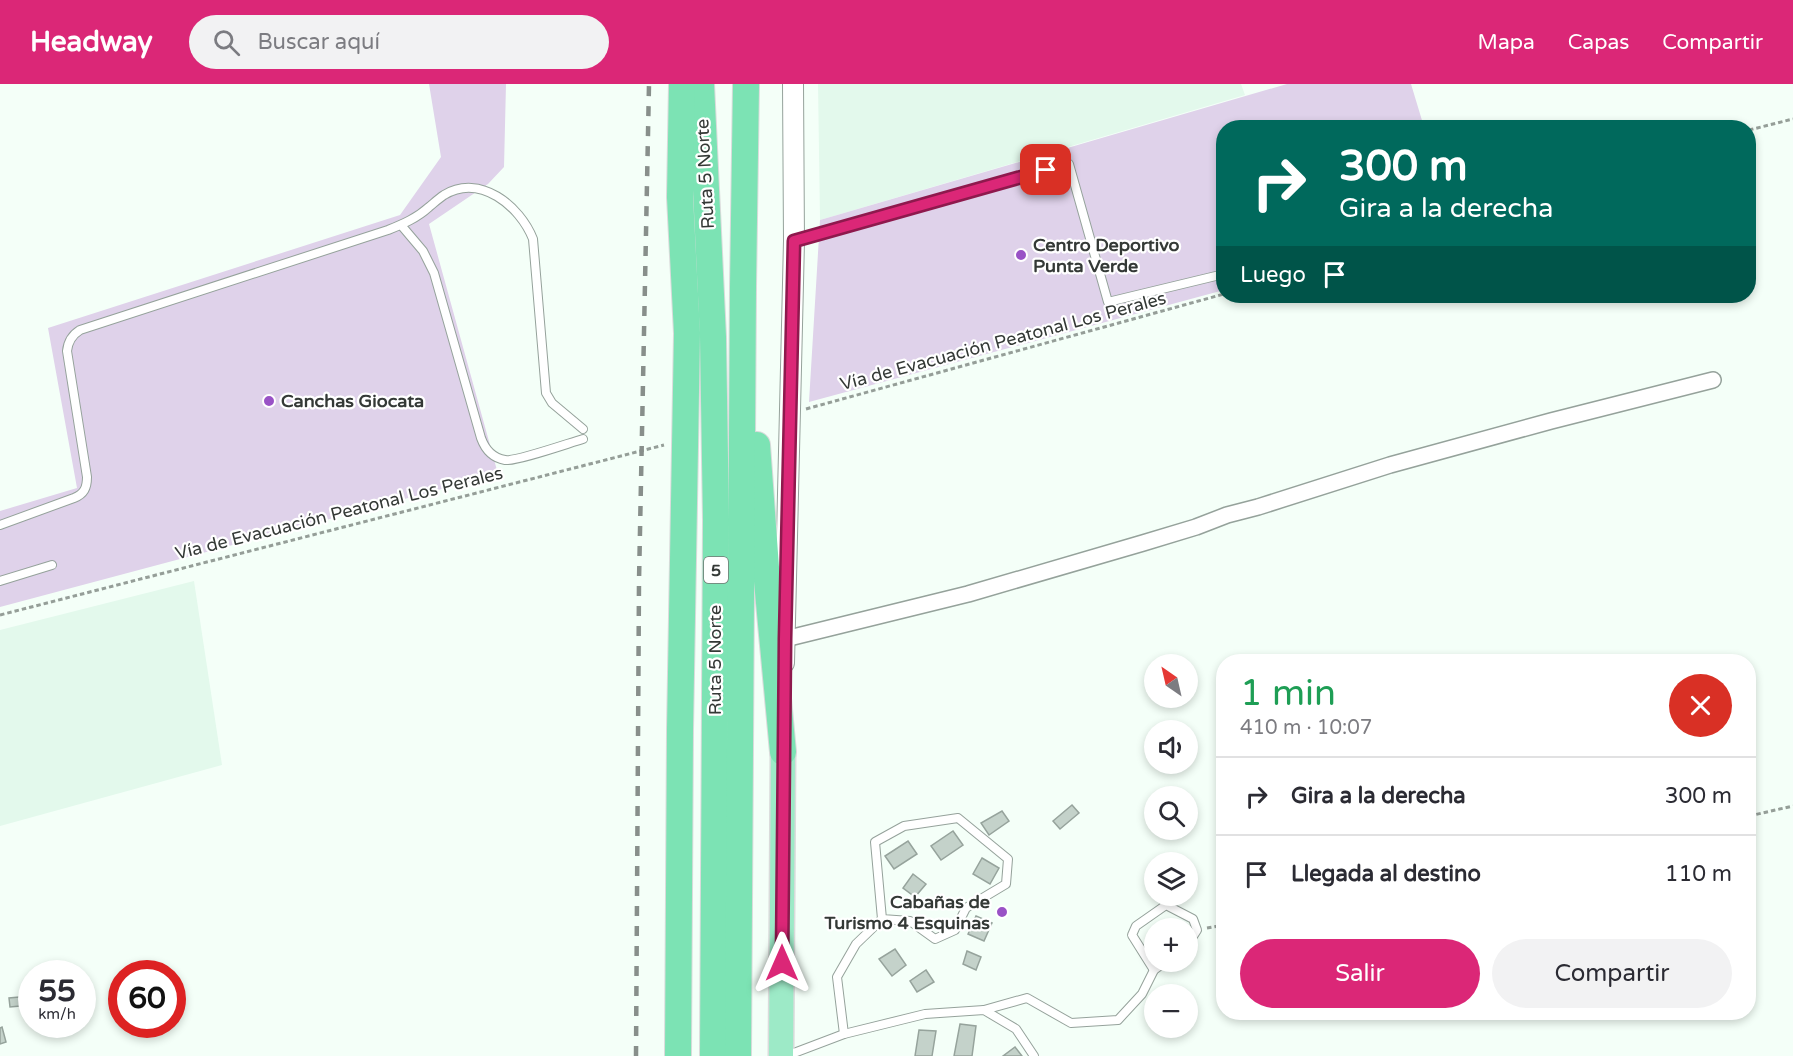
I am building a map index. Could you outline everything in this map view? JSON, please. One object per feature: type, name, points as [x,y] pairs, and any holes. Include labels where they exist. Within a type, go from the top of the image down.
[{"type":"highway","points":[[678,1056],[680,742],[687,333],[680,185],[682,84]]},
{"type":"highway","name":"Ruta 5 Norte","points":[[701,84],[713,337],[716,520],[713,1056]]},
{"type":"highway","name":"Ruta 5 Norte","points":[[738,1056],[746,84]]},
{"type":"highway","points":[[743,287],[783,752]]},
{"type":"main road","points":[[783,752],[784,1056]]},
{"type":"street","points":[[783,752],[794,241],[793,84]]},
{"type":"street","points":[[785,639],[968,594],[1154,540],[1390,465],[1713,380]]},
{"type":"lane","points":[[794,241],[1069,164],[1108,302],[1216,276]]},
{"type":"lane","points":[[0,525],[79,496],[86,488],[87,477],[67,351],[68,344],[75,333],[402,225],[444,195],[462,189],[489,193],[506,202],[529,228],[533,239],[546,393],[552,403],[583,429]]},
{"type":"lane","points":[[402,225],[423,251],[434,273],[481,438],[489,452],[508,461],[583,439]]},
{"type":"lane","points":[[0,581],[52,565]]},
{"type":"lane","points":[[844,1034],[837,977],[856,944],[882,919],[910,921],[935,939],[955,930],[966,908],[1006,884],[1008,859],[958,818],[904,826],[875,842],[882,919]]},
{"type":"lane","points":[[1147,918],[1166,905],[1191,918]]},
{"type":"lane","points":[[1144,920],[1136,926],[1132,935],[1144,954]]},
{"type":"lane","points":[[784,1056],[844,1034],[926,1014],[984,1010],[1027,998],[1071,1023],[1118,1020],[1142,994],[1153,972]]},
{"type":"lane","points":[[984,1010],[1016,1029],[1034,1056]]},
{"type":"path","points":[[1756,128],[1793,119]]},
{"type":"path","name":"Vía de Evacuación Peatonal Los Perales","points":[[790,414],[1216,296]]},
{"type":"path","name":"Vía de Evacuación Peatonal Los Perales","points":[[0,615],[686,440]]},
{"type":"path","points":[[1756,814],[1793,806]]},
{"type":"path","points":[[1198,930],[1216,926]]},
{"type":"shaded area","name":"Canchas Giocata","points":[[429,84],[506,84],[504,167],[488,184],[429,224],[498,474],[0,607],[0,511],[77,488],[48,328],[400,215],[441,157]]},
{"type":"shaded area","points":[[818,84],[1241,84],[1245,95],[820,220]]},
{"type":"shaded area","name":"Centro Deportivo Punta Verde","points":[[1287,84],[1411,84],[1422,120],[1216,120],[1216,292],[809,402],[820,220]]},
{"type":"shaded area","points":[[194,581],[222,765],[0,826],[0,630]]},
{"type":"building","points":[[1072,805],[1079,813],[1060,829],[1053,821]]},
{"type":"building","points":[[1002,811],[1009,821],[989,835],[981,823]]},
{"type":"building","points":[[953,831],[963,845],[941,860],[931,846]]},
{"type":"building","points":[[908,841],[917,854],[894,869],[885,856]]},
{"type":"building","points":[[982,858],[999,868],[990,884],[973,874]]},
{"type":"building","points":[[913,874],[926,884],[915,897],[903,888]]},
{"type":"building","points":[[976,916],[992,923],[984,941],[968,934]]},
{"type":"building","points":[[895,949],[906,965],[892,976],[879,959]]},
{"type":"building","points":[[967,951],[981,957],[976,970],[963,964]]},
{"type":"building","points":[[926,970],[934,982],[917,992],[910,981]]},
{"type":"building","points":[[18,997],[18,1006],[10,1007],[9,998]]},
{"type":"building","points":[[960,1024],[976,1026],[972,1056],[954,1056]]},
{"type":"building","points":[[2,1027],[6,1042],[0,1044],[0,1028]]},
{"type":"building","points":[[919,1030],[936,1031],[932,1056],[915,1056]]},
{"type":"building","points":[[1015,1047],[1022,1056],[1003,1056]]},
{"type":"railway","points":[[636,1056],[639,581],[649,84]]},
{"type":"place","name":"Centro Deportivo Punta Verde","points":[[1021,255]]},
{"type":"place","name":"Canchas Giocata","points":[[269,401]]},
{"type":"place","name":"Cabañas de Turismo 4 Esquinas","points":[[1002,912]]},
{"type":"route","points":[[782,963],[783,752],[794,241],[1046,170]]}]
